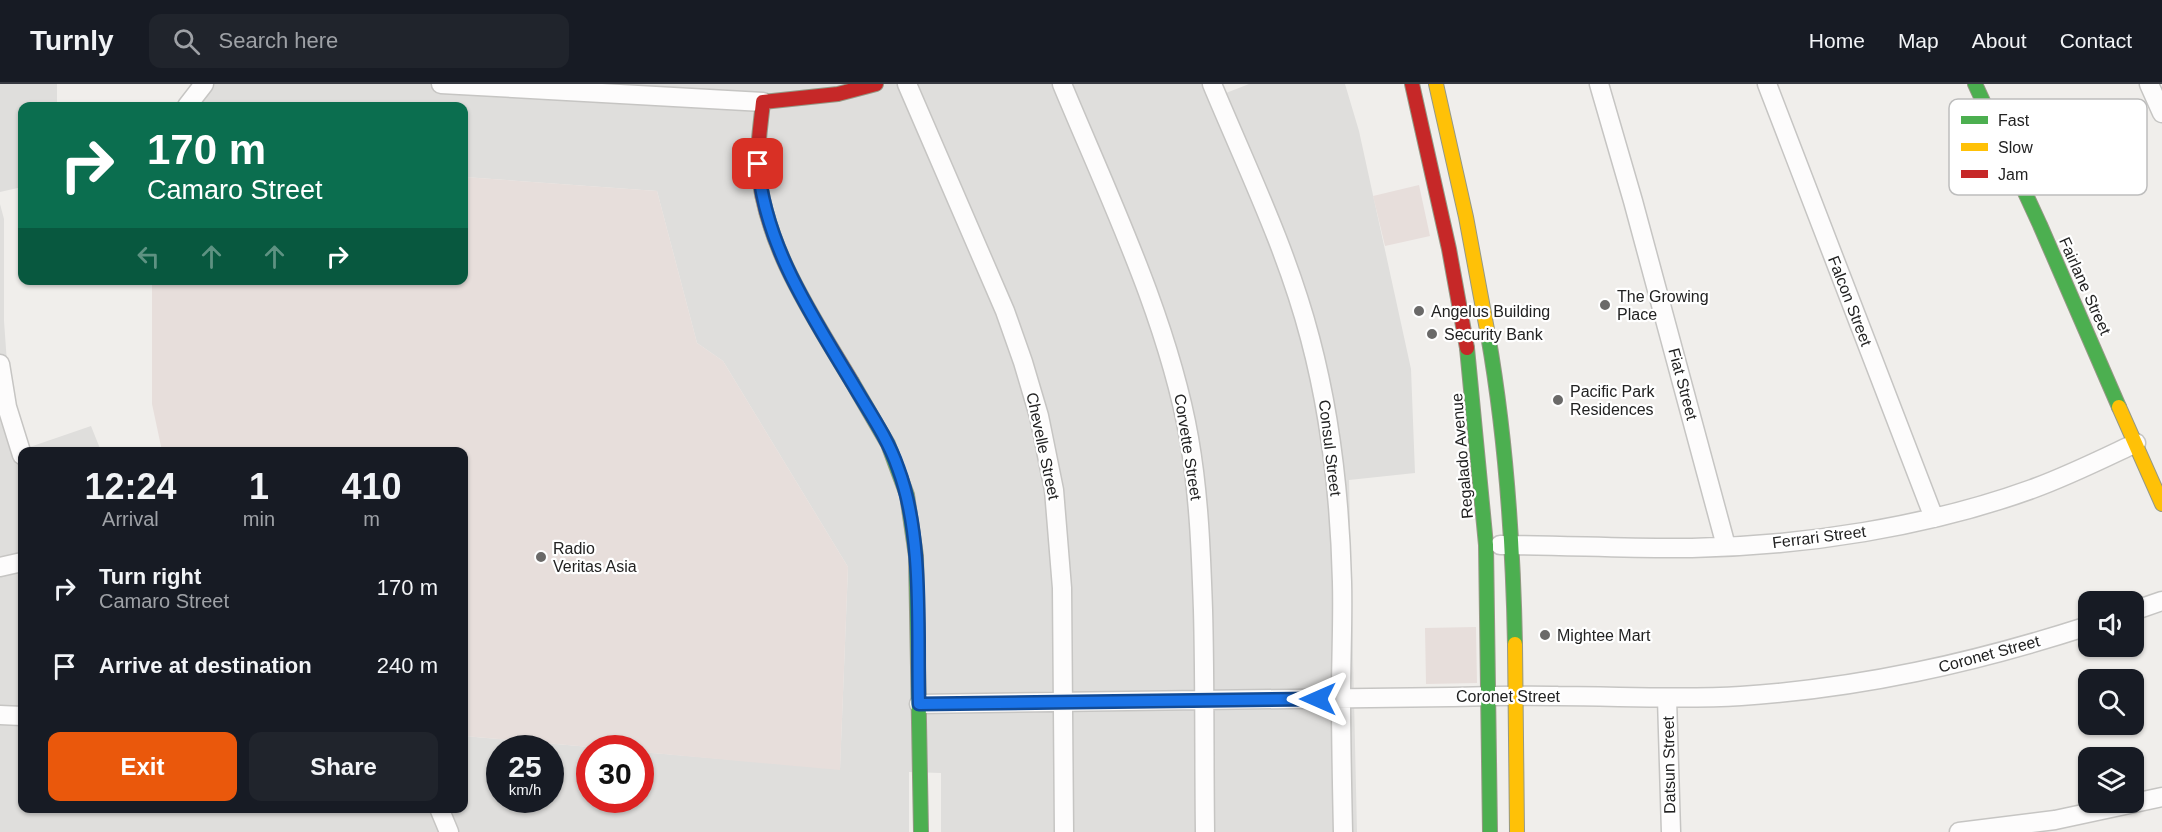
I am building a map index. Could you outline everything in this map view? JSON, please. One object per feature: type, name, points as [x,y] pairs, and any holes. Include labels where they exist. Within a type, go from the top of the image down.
[{"type":"main road","points":[[876,84],[838,94],[763,102],[758,164],[764,207],[771,230],[804,301],[888,444],[907,495],[916,556],[921,832]]},
{"type":"main road","name":"Regalado Avenue","points":[[1412,84],[1449,249],[1470,365],[1486,545],[1490,696],[1490,832]]},
{"type":"main road","points":[[1436,84],[1472,245],[1492,353],[1503,443],[1516,696],[1517,832]]},
{"type":"main road","name":"Fairlane Street","points":[[1975,84],[1982,99]]},
{"type":"main road","name":"Fairlane Street","points":[[2025,195],[2162,504]]},
{"type":"street","points":[[190,102],[204,84]]},
{"type":"street","points":[[441,84],[763,102]]},
{"type":"street","name":"Chevelle Street","points":[[908,84],[1005,311],[1039,416],[1054,490],[1062,588],[1065,832]]},
{"type":"street","name":"Corvette Street","points":[[1062,84],[1133,256],[1176,381],[1189,438],[1201,535],[1205,832]]},
{"type":"street","name":"Consul Street","points":[[1212,84],[1252,176],[1291,276],[1311,340],[1322,392],[1331,445],[1342,582],[1343,832]]},
{"type":"street","name":"Fiat Street","points":[[1599,84],[1726,546]]},
{"type":"street","name":"Falcon Street","points":[[1767,84],[1934,518]]},
{"type":"street","points":[[2149,84],[2162,113]]},
{"type":"street","points":[[0,364],[4,408],[19,447]]},
{"type":"street","name":"Ferrari Street","points":[[1486,545],[1684,548],[1834,536],[1892,528],[2030,490],[2136,443]]},
{"type":"street","points":[[0,567],[18,563]]},
{"type":"street","points":[[2144,607],[2162,601]]},
{"type":"street","name":"Coronet Street","points":[[919,704],[1490,696],[1667,698],[1739,696],[1882,680],[1975,660],[2078,629]]},
{"type":"street","name":"Datsun Street","points":[[1667,698],[1671,832]]},
{"type":"street","points":[[0,715],[18,716]]},
{"type":"street","points":[[1959,832],[2055,820],[2162,797]]},
{"type":"street","points":[[441,813],[448,832]]},
{"type":"shaded area","points":[[0,84],[57,84],[57,102],[18,102],[18,188],[0,192]]},
{"type":"shaded area","points":[[209,84],[1222,84],[1226,93],[1249,84],[1345,84],[1359,131],[1411,369],[1415,473],[1349,480],[1357,832],[941,832],[941,773],[909,772],[909,832],[0,832],[0,204],[4,219],[4,321],[8,377],[27,447],[18,447],[18,813],[468,813],[468,736],[486,738],[486,813],[564,813],[564,745],[576,746],[576,813],[654,813],[654,753],[840,769],[848,567],[723,361],[697,343],[657,191],[468,177],[468,102],[196,102]]},
{"type":"shaded area","points":[[468,177],[657,191],[697,343],[723,361],[848,567],[840,770],[654,753],[654,735],[576,735],[576,746],[564,745],[564,735],[486,735],[486,738],[468,736],[468,447],[161,447],[152,404],[152,285],[468,285]]},
{"type":"shaded area","points":[[1419,185],[1430,236],[1385,246],[1373,196]]},
{"type":"shaded area","points":[[91,426],[99,447],[30,447]]},
{"type":"shaded area","points":[[1476,627],[1477,683],[1426,684],[1425,628]]},
{"type":"traffic: fast","points":[[1975,84],[1982,99]]},
{"type":"traffic: fast","points":[[2026,195],[2119,407]]},
{"type":"traffic: fast","points":[[1488,335],[1500,412],[1508,489],[1515,644]]},
{"type":"traffic: fast","points":[[1467,348],[1486,545],[1490,832]]},
{"type":"traffic: fast","points":[[852,382],[888,444],[907,495],[916,556],[921,832]]},
{"type":"traffic: slow","points":[[1436,84],[1466,217],[1488,335]]},
{"type":"traffic: slow","points":[[2119,407],[2162,504]]},
{"type":"traffic: slow","points":[[1515,644],[1517,832]]},
{"type":"traffic: jam","points":[[852,382],[806,305],[780,251],[762,195],[758,166],[759,142],[763,102],[838,94],[876,84]]},
{"type":"traffic: jam","points":[[1412,84],[1449,249],[1467,348]]},
{"type":"place","name":"The Growing Place","points":[[1605,305]]},
{"type":"place","name":"Angelus Building","points":[[1419,311]]},
{"type":"place","name":"Security Bank","points":[[1432,334]]},
{"type":"place","name":"Pacific Park Residences","points":[[1558,400]]},
{"type":"place","name":"Radio Veritas Asia","points":[[541,557]]},
{"type":"place","name":"Mightee Mart","points":[[1545,635]]},
{"type":"route","points":[[758,164],[764,207],[781,254],[804,301],[888,444],[907,495],[916,556],[919,704],[1318,699]]}]
